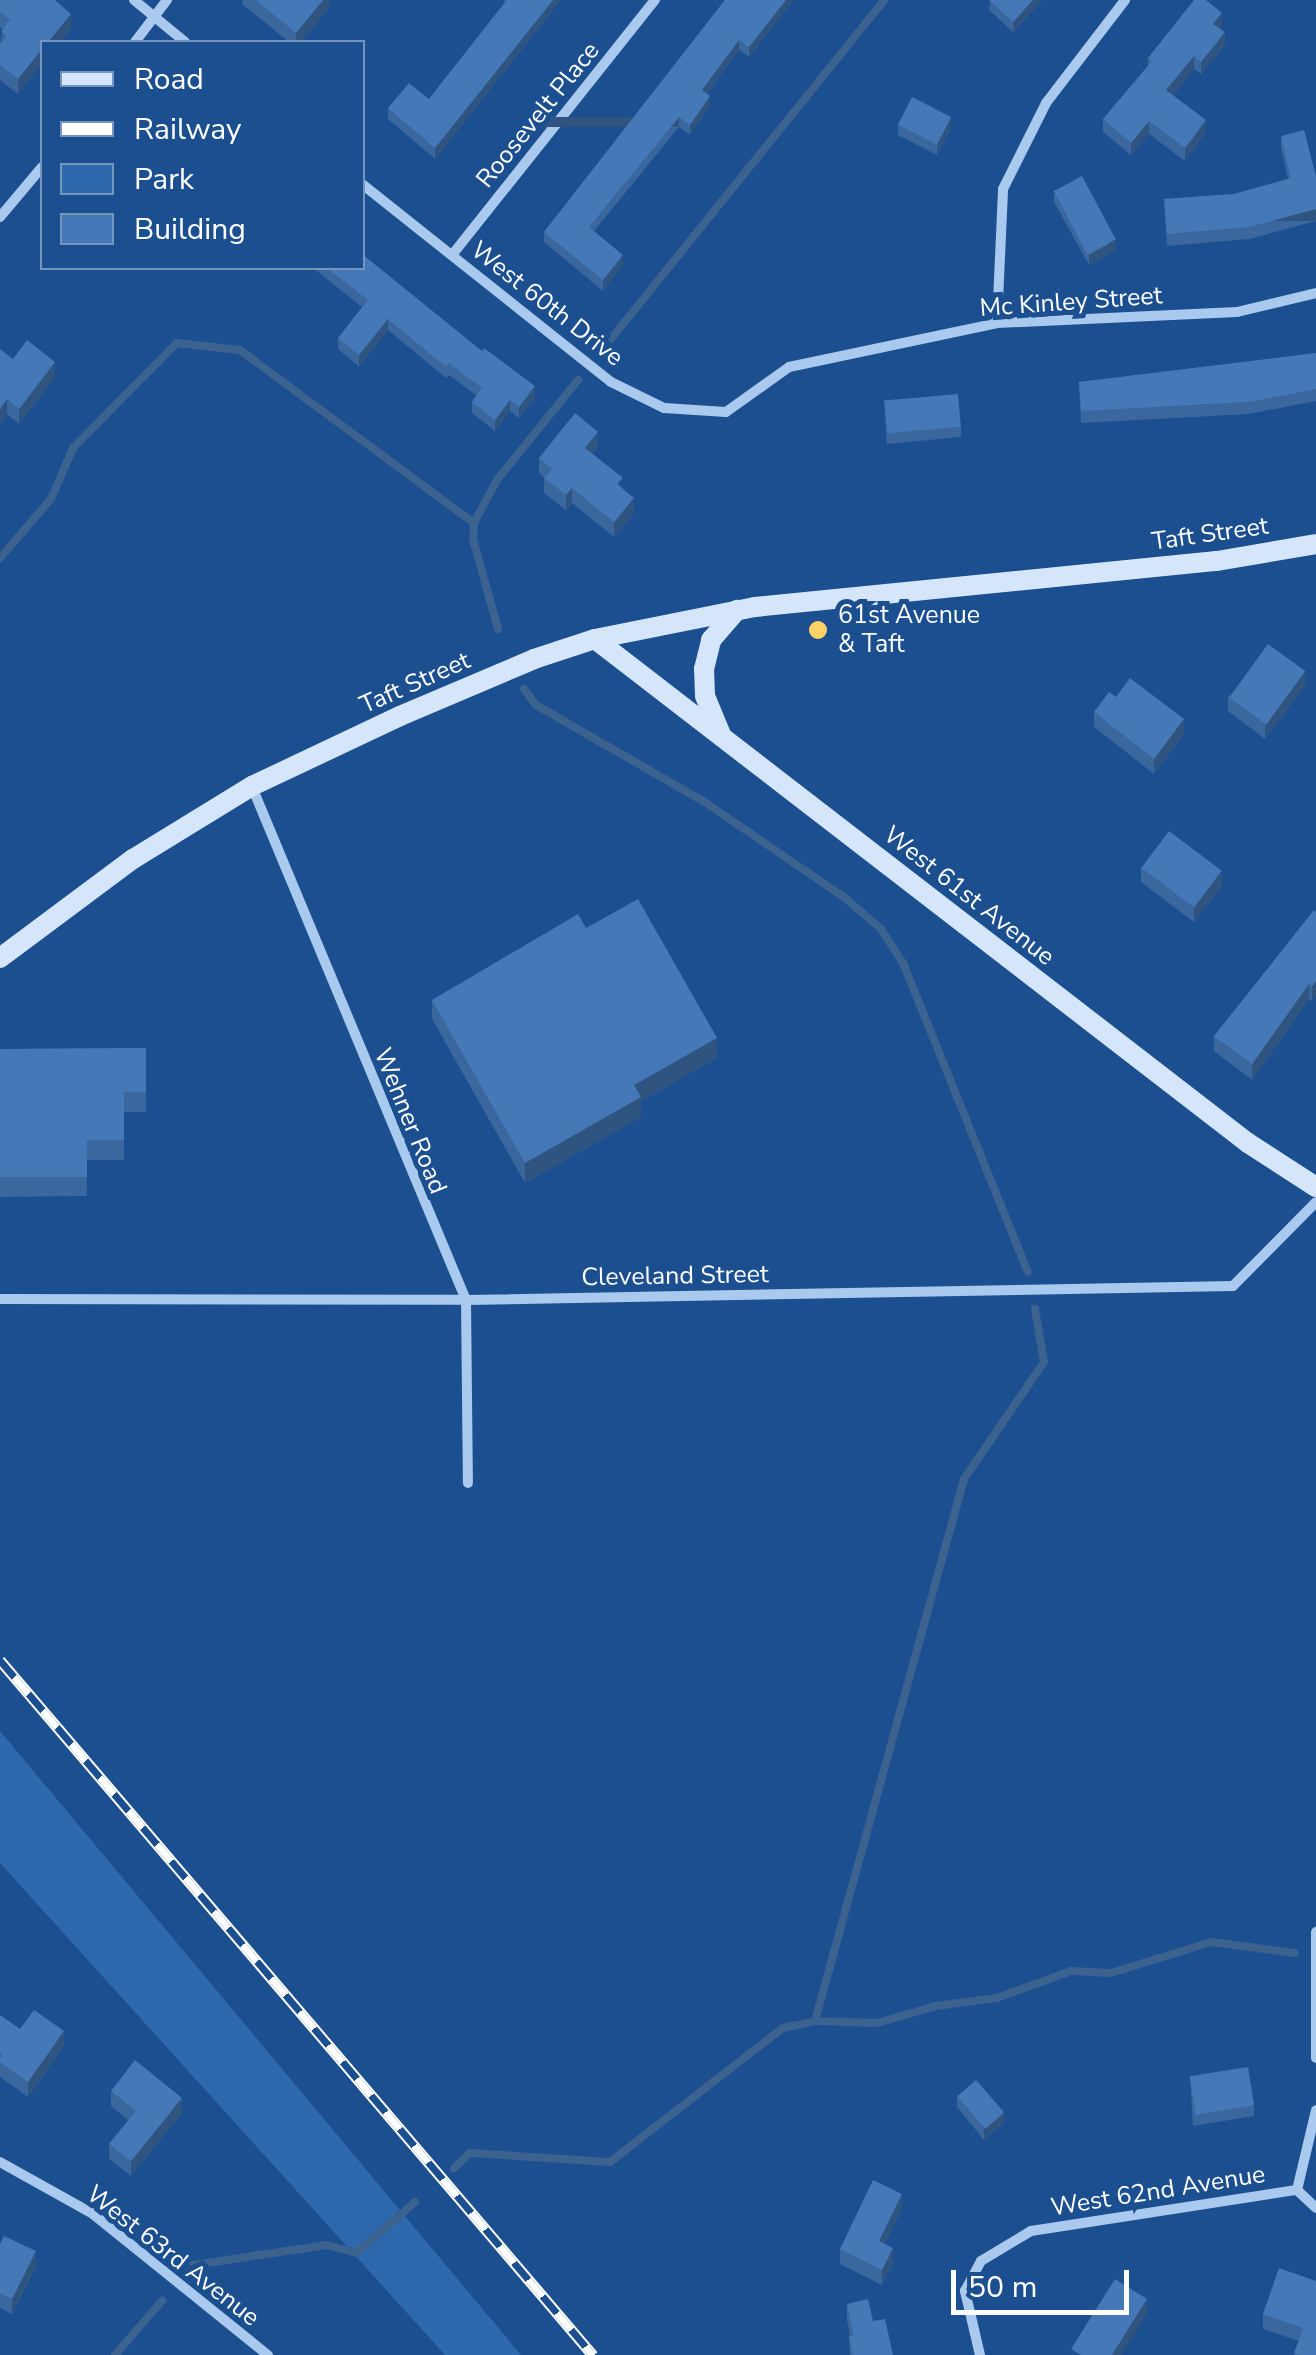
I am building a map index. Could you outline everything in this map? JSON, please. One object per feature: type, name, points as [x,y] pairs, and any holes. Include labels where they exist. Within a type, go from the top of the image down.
[{"type":"main road","name":"Taft Street","points":[[0,958],[133,860],[252,786],[400,716],[534,659],[596,639],[737,610],[1218,561],[1316,544]]},
{"type":"main road","points":[[722,738],[705,696],[704,668],[711,640],[737,610]]},
{"type":"main road","name":"West 61st Avenue","points":[[596,639],[1248,1143],[1316,1186]]},
{"type":"street","points":[[134,0],[182,40]]},
{"type":"street","points":[[138,40],[167,0]]},
{"type":"street","name":"Roosevelt Place","points":[[452,255],[655,0]]},
{"type":"street","points":[[997,323],[1003,190],[1046,103],[1125,0]]},
{"type":"street","points":[[0,217],[40,169]]},
{"type":"street","name":"West 60th Drive","points":[[365,186],[611,382],[664,408],[726,412]]},
{"type":"street","name":"Mc Kinley Street","points":[[726,412],[789,366],[997,323],[1237,312],[1316,294]]},
{"type":"street","name":"Wehner Road","points":[[252,786],[466,1300],[468,1483]]},
{"type":"street","name":"Cleveland Street","points":[[0,1299],[466,1300],[1234,1286],[1316,1202]]},
{"type":"street","points":[[1316,1932],[1316,2058]]},
{"type":"street","points":[[1297,2190],[1316,2110]]},
{"type":"street","name":"West 63rd Avenue","points":[[0,2162],[93,2214],[268,2355]]},
{"type":"street","name":"West 62nd Avenue","points":[[980,2355],[965,2292],[981,2261],[1031,2231],[1297,2190],[1316,2208]]},
{"type":"green space","points":[[0,1731],[521,2355],[445,2355],[0,1863]]},
{"type":"building","points":[[0,0],[55,0],[71,14],[50,40],[40,40],[40,52],[18,79],[0,65],[0,44],[7,36],[1,31],[10,20],[0,12]]},
{"type":"building","points":[[256,0],[323,0],[296,33]]},
{"type":"building","points":[[507,0],[553,0],[435,148],[388,108],[409,83],[429,99]]},
{"type":"building","points":[[725,0],[786,0],[749,47],[739,40],[702,90],[710,96],[690,125],[679,117],[589,227],[623,255],[603,280],[544,232]]},
{"type":"building","points":[[989,0],[1033,0],[1013,22]]},
{"type":"building","points":[[1194,0],[1206,0],[1222,13],[1213,24],[1225,32],[1201,62],[1194,56],[1166,90],[1206,120],[1185,148],[1149,121],[1131,143],[1103,119],[1152,61],[1148,58]]},
{"type":"building","points":[[912,97],[951,117],[937,145],[898,125]]},
{"type":"building","points":[[1304,130],[1316,176],[1316,209],[1250,227],[1167,234],[1164,199],[1234,194],[1291,178],[1281,136]]},
{"type":"building","points":[[1082,176],[1116,240],[1088,255],[1054,191]]},
{"type":"building","points":[[365,256],[482,351],[484,348],[535,386],[519,407],[510,400],[495,420],[472,402],[482,388],[449,363],[446,367],[388,319],[359,355],[338,338],[368,300],[330,270],[365,270]]},
{"type":"building","points":[[27,340],[55,362],[19,409],[7,399],[0,409],[0,349],[13,359]]},
{"type":"building","points":[[1316,353],[1316,389],[1249,402],[1081,411],[1079,382]]},
{"type":"building","points":[[958,394],[961,427],[887,433],[884,400]]},
{"type":"building","points":[[575,413],[598,432],[585,448],[623,478],[617,484],[634,498],[614,522],[572,488],[566,495],[544,478],[552,469],[539,458]]},
{"type":"building","points":[[1268,644],[1305,671],[1266,724],[1229,697]]},
{"type":"building","points":[[1130,678],[1184,719],[1154,759],[1094,712],[1109,692],[1116,697]]},
{"type":"building","points":[[1169,831],[1222,871],[1194,907],[1141,868]]},
{"type":"building","points":[[638,899],[717,1038],[634,1085],[641,1097],[525,1163],[432,1000],[578,914],[586,928]]},
{"type":"building","points":[[1314,910],[1316,981],[1312,986],[1309,984],[1252,1064],[1214,1036]]},
{"type":"building","points":[[146,1048],[146,1092],[124,1092],[124,1140],[87,1140],[87,1177],[0,1177],[0,1049]]},
{"type":"building","points":[[34,2010],[64,2031],[28,2082],[0,2062],[0,2015],[20,2029]]},
{"type":"building","points":[[135,2060],[182,2098],[131,2161],[109,2144],[136,2111],[111,2091]]},
{"type":"building","points":[[1248,2067],[1254,2106],[1196,2115],[1190,2076]]},
{"type":"building","points":[[976,2080],[1004,2112],[985,2129],[957,2096]]},
{"type":"building","points":[[873,2180],[902,2194],[879,2241],[893,2248],[882,2270],[840,2249]]},
{"type":"building","points":[[4,2236],[36,2251],[12,2299],[0,2293],[0,2244]]},
{"type":"building","points":[[1279,2268],[1316,2281],[1316,2355],[1294,2353],[1303,2328],[1263,2314]]},
{"type":"building","points":[[1115,2279],[1147,2299],[1112,2355],[1081,2355],[1071,2349]]},
{"type":"building","points":[[868,2299],[873,2321],[885,2319],[893,2355],[853,2355],[849,2336],[854,2335],[847,2304]]},
{"type":"waterway","points":[[602,350],[884,0]]},
{"type":"waterway","points":[[0,558],[51,499],[73,448],[177,343],[240,350],[474,523]]},
{"type":"waterway","points":[[498,629],[473,539],[474,523],[497,480],[578,380]]},
{"type":"waterway","points":[[524,689],[536,705],[703,801],[845,898],[881,929],[903,963],[1028,1272]]},
{"type":"waterway","points":[[815,2021],[964,1479],[1044,1362],[1035,1309]]},
{"type":"waterway","points":[[454,2168],[470,2153],[610,2162],[783,2028],[815,2021],[877,2023],[936,2006],[997,1998],[1071,1971],[1111,1973],[1211,1942],[1294,1953]]},
{"type":"waterway","points":[[187,2271],[193,2265],[327,2245],[356,2253],[415,2202]]},
{"type":"waterway","points":[[115,2355],[162,2301]]},
{"type":"railway","points":[[0,1660],[593,2355]]},
{"type":"place","name":"61st Avenue & Taft","points":[[818,630]]}]
